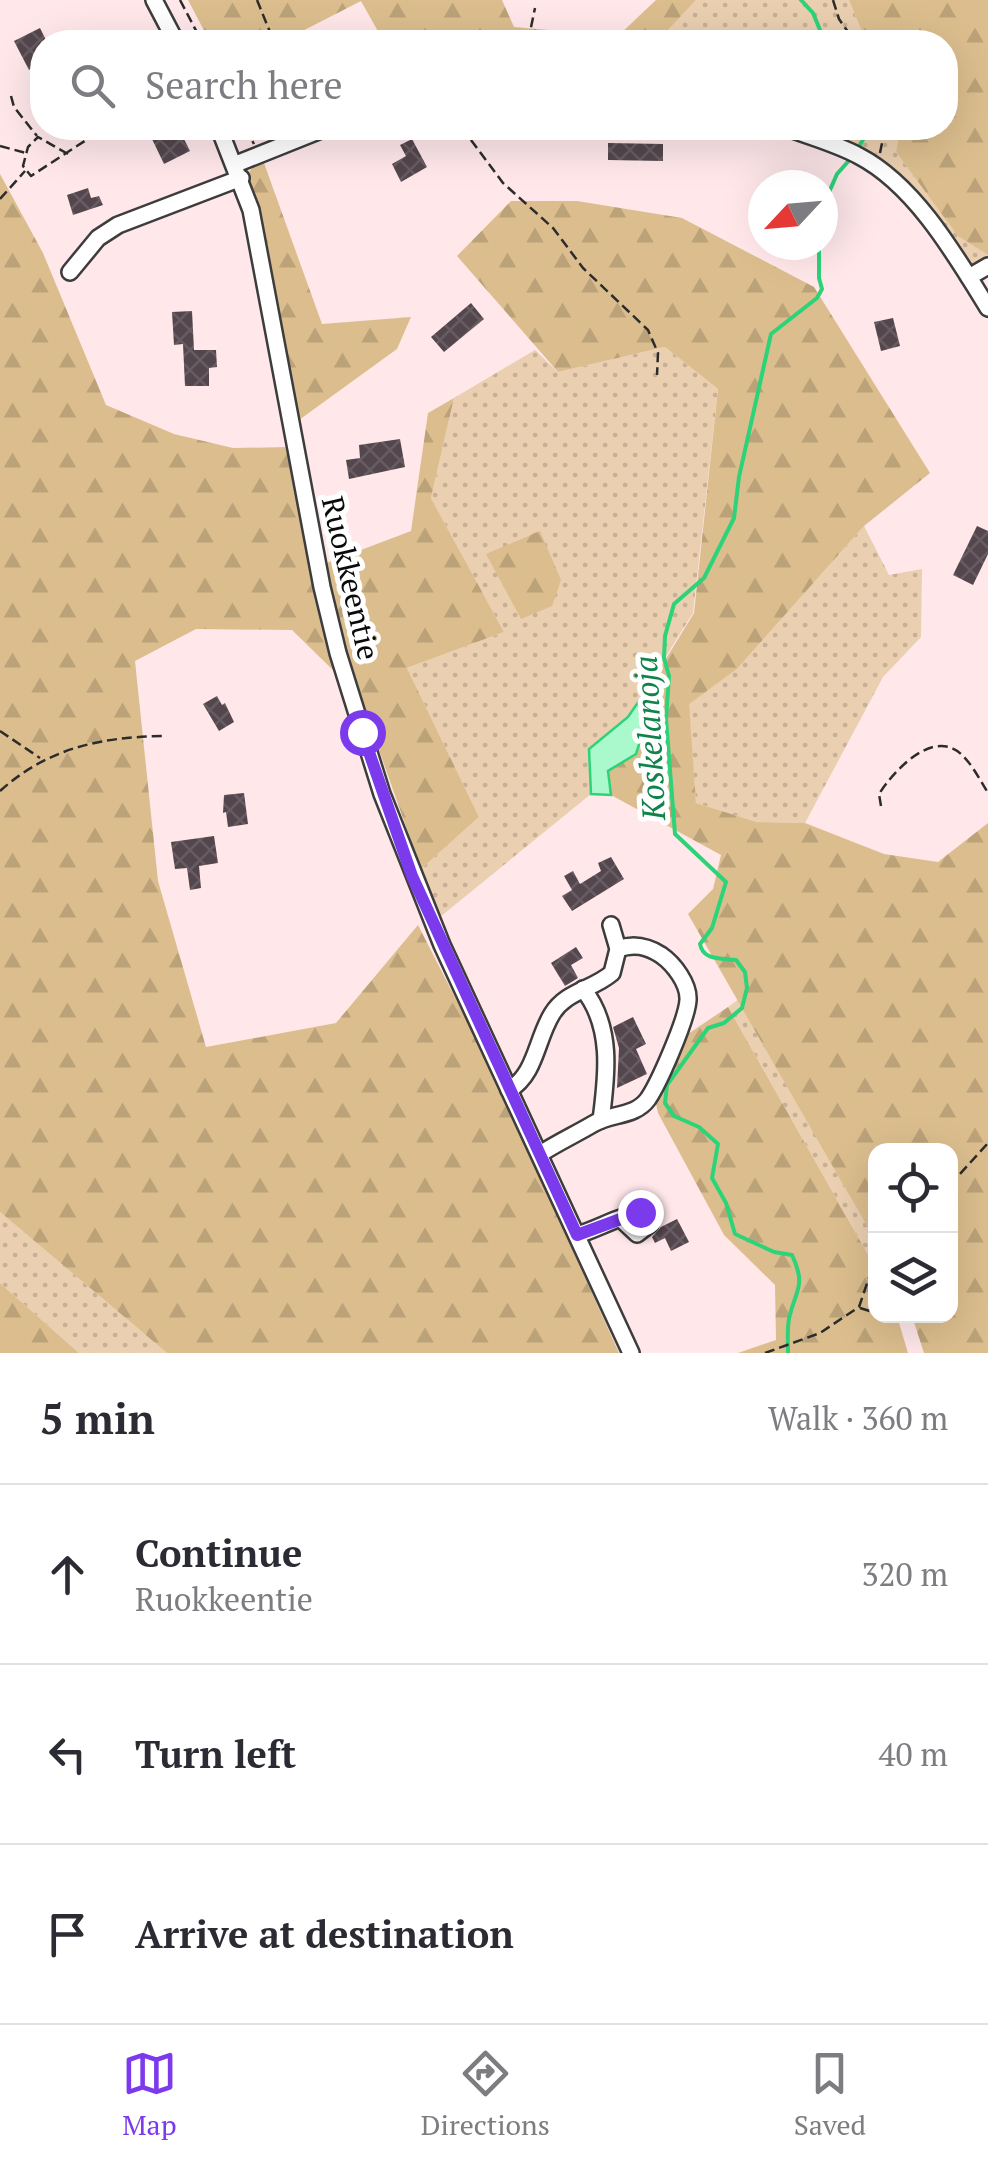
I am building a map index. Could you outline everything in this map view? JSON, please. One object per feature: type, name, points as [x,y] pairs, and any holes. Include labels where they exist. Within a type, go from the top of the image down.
[{"type":"street","points":[[154,0],[170,30]]},
{"type":"street","name":"Ruokkeentie","points":[[225,140],[239,171],[261,255],[303,491],[338,653],[382,794],[412,876],[631,1353]]},
{"type":"street","points":[[70,272],[98,238],[118,225],[239,171],[258,154],[295,140]]},
{"type":"street","points":[[818,140],[856,155],[877,169],[927,216],[988,308]]},
{"type":"street","points":[[969,277],[988,266]]},
{"type":"street","points":[[509,1090],[528,1073],[544,1029],[560,1002],[612,973],[618,950],[611,925]]},
{"type":"street","points":[[540,1154],[600,1120],[640,1108],[671,1055],[688,999],[678,974],[664,958],[636,944],[618,950]]},
{"type":"street","points":[[583,989],[599,1012],[604,1029],[606,1075],[600,1120]]},
{"type":"street","points":[[577,1235],[621,1219]]},
{"type":"path","points":[[180,0],[196,30]]},
{"type":"path","points":[[257,0],[269,30]]},
{"type":"path","points":[[833,0],[847,30]]},
{"type":"path","points":[[530,30],[535,8]]},
{"type":"path","points":[[11,96],[14,108],[30,127]]},
{"type":"path","points":[[36,140],[22,166],[31,176],[87,140]]},
{"type":"path","points":[[43,140],[68,154]]},
{"type":"path","points":[[251,140],[258,154]]},
{"type":"path","points":[[471,140],[503,183],[553,228],[583,268],[648,330],[658,353],[658,375]]},
{"type":"path","points":[[877,169],[883,140]]},
{"type":"path","points":[[0,146],[26,152]]},
{"type":"path","points":[[0,199],[26,170]]},
{"type":"path","points":[[0,731],[41,759]]},
{"type":"path","points":[[0,791],[41,759],[130,736],[164,736]]},
{"type":"path","points":[[881,806],[878,794],[890,777],[917,754],[935,747],[949,746],[962,754],[988,793]]},
{"type":"path","points":[[958,1176],[988,1143]]},
{"type":"path","points":[[765,1353],[820,1333],[859,1307],[868,1281]]},
{"type":"path","points":[[859,1307],[868,1310]]},
{"type":"shaded area","points":[[696,0],[849,0],[861,30],[668,30]]},
{"type":"shaded area","points":[[837,140],[898,140],[896,152],[958,235],[988,255],[988,260],[969,267],[895,171]]},
{"type":"shaded area","points":[[665,347],[718,389],[693,613],[628,717],[589,749],[591,794],[440,917],[421,869],[479,817],[407,668],[504,632],[431,498],[454,398],[535,350],[558,372]]},
{"type":"shaded area","points":[[864,526],[889,575],[922,569],[921,637],[883,677],[805,823],[757,822],[696,803],[688,704],[737,669]]},
{"type":"shaded area","points":[[648,688],[654,696],[636,754],[608,771],[611,795],[591,794],[589,749],[628,717]]},
{"type":"shaded area","points":[[739,999],[868,1228],[868,1255],[728,1007]]},
{"type":"shaded area","points":[[0,1212],[167,1353],[79,1353],[0,1283]]},
{"type":"green space","points":[[188,0],[502,0],[514,27],[549,30],[377,30],[361,1],[304,30],[204,30]]},
{"type":"green space","points":[[656,0],[696,0],[668,30],[624,30]]},
{"type":"green space","points":[[849,0],[988,0],[988,255],[958,236],[896,152],[898,140],[958,140],[958,30],[861,30]]},
{"type":"green space","points":[[264,163],[322,324],[411,317],[397,349],[299,420],[269,258],[245,177],[253,167]]},
{"type":"green space","points":[[0,174],[43,253],[106,405],[174,434],[233,448],[289,447],[337,674],[292,630],[196,629],[135,661],[158,881],[206,1047],[336,1023],[418,925],[490,1066],[619,1353],[167,1353],[0,1212]]},
{"type":"green space","points":[[511,201],[577,201],[682,218],[748,252],[748,260],[762,260],[814,287],[930,473],[864,526],[737,669],[689,704],[696,803],[757,822],[805,823],[884,854],[938,862],[988,823],[988,1353],[924,1353],[914,1323],[958,1323],[958,1143],[868,1143],[868,1228],[688,914],[713,889],[721,855],[611,795],[607,771],[636,754],[654,697],[648,688],[694,613],[718,389],[665,347],[558,372],[457,256]]},
{"type":"green space","points":[[454,398],[431,498],[504,632],[407,668],[479,817],[421,869],[349,665],[324,564],[411,531],[428,413]]},
{"type":"green space","points":[[540,531],[561,580],[552,606],[521,619],[486,554]]},
{"type":"green space","points":[[728,1007],[868,1255],[868,1323],[899,1323],[908,1353],[738,1353],[776,1340],[775,1285],[724,1235],[658,1113],[653,1089],[685,1036]]},
{"type":"green space","points":[[0,1283],[79,1353],[0,1353]]},
{"type":"building","points":[[30,33],[30,69],[29,70],[14,41]]},
{"type":"building","points":[[152,140],[184,140],[190,151],[164,164]]},
{"type":"building","points":[[413,140],[427,167],[401,182],[392,164],[406,156],[400,145]]},
{"type":"building","points":[[608,143],[663,144],[663,161],[608,160]]},
{"type":"building","points":[[88,188],[91,198],[99,196],[103,205],[73,215],[67,195]]},
{"type":"building","points":[[471,303],[484,319],[444,352],[431,337]]},
{"type":"building","points":[[192,311],[194,350],[216,350],[217,367],[209,368],[209,386],[185,386],[183,344],[174,345],[172,312]]},
{"type":"building","points":[[893,318],[900,346],[881,351],[874,322]]},
{"type":"building","points":[[400,439],[405,467],[349,479],[346,460],[360,458],[359,445]]},
{"type":"building","points":[[977,526],[988,531],[988,554],[973,585],[953,575]]},
{"type":"building","points":[[217,696],[234,722],[219,731],[203,704]]},
{"type":"building","points":[[244,793],[248,824],[228,827],[226,812],[223,813],[224,795]]},
{"type":"building","points":[[214,836],[218,863],[199,866],[201,888],[190,890],[187,868],[175,869],[171,842]]},
{"type":"building","points":[[611,857],[624,879],[572,911],[562,896],[572,890],[564,876],[573,871],[580,884],[601,871],[598,863]]},
{"type":"building","points":[[576,947],[583,958],[571,965],[578,978],[565,986],[551,963]]},
{"type":"building","points":[[633,1017],[646,1044],[636,1049],[647,1074],[617,1088],[619,1048],[613,1027]]},
{"type":"building","points":[[677,1219],[689,1242],[671,1251],[665,1238],[655,1243],[652,1237],[661,1227]]},
{"type":"waterway","name":"Koskelanoja","points":[[801,0],[813,13],[820,30]]},
{"type":"waterway","name":"Koskelanoja","points":[[858,148],[863,140]]},
{"type":"waterway","name":"Koskelanoja","points":[[838,173],[853,156]]},
{"type":"waterway","name":"Koskelanoja","points":[[788,1353],[788,1323],[799,1282],[792,1255],[774,1252],[735,1234],[726,1203],[712,1178],[718,1144],[699,1127],[674,1116],[665,1103],[667,1085],[708,1028],[724,1023],[742,1008],[747,988],[745,972],[736,960],[709,956],[700,944],[712,928],[726,882],[675,834],[666,719],[669,676],[664,658],[665,636],[674,604],[704,578],[734,518],[739,477],[771,334],[817,298],[822,289],[819,260]]},
{"type":"route","points":[[362,732],[412,876],[577,1235],[640,1212]]}]
